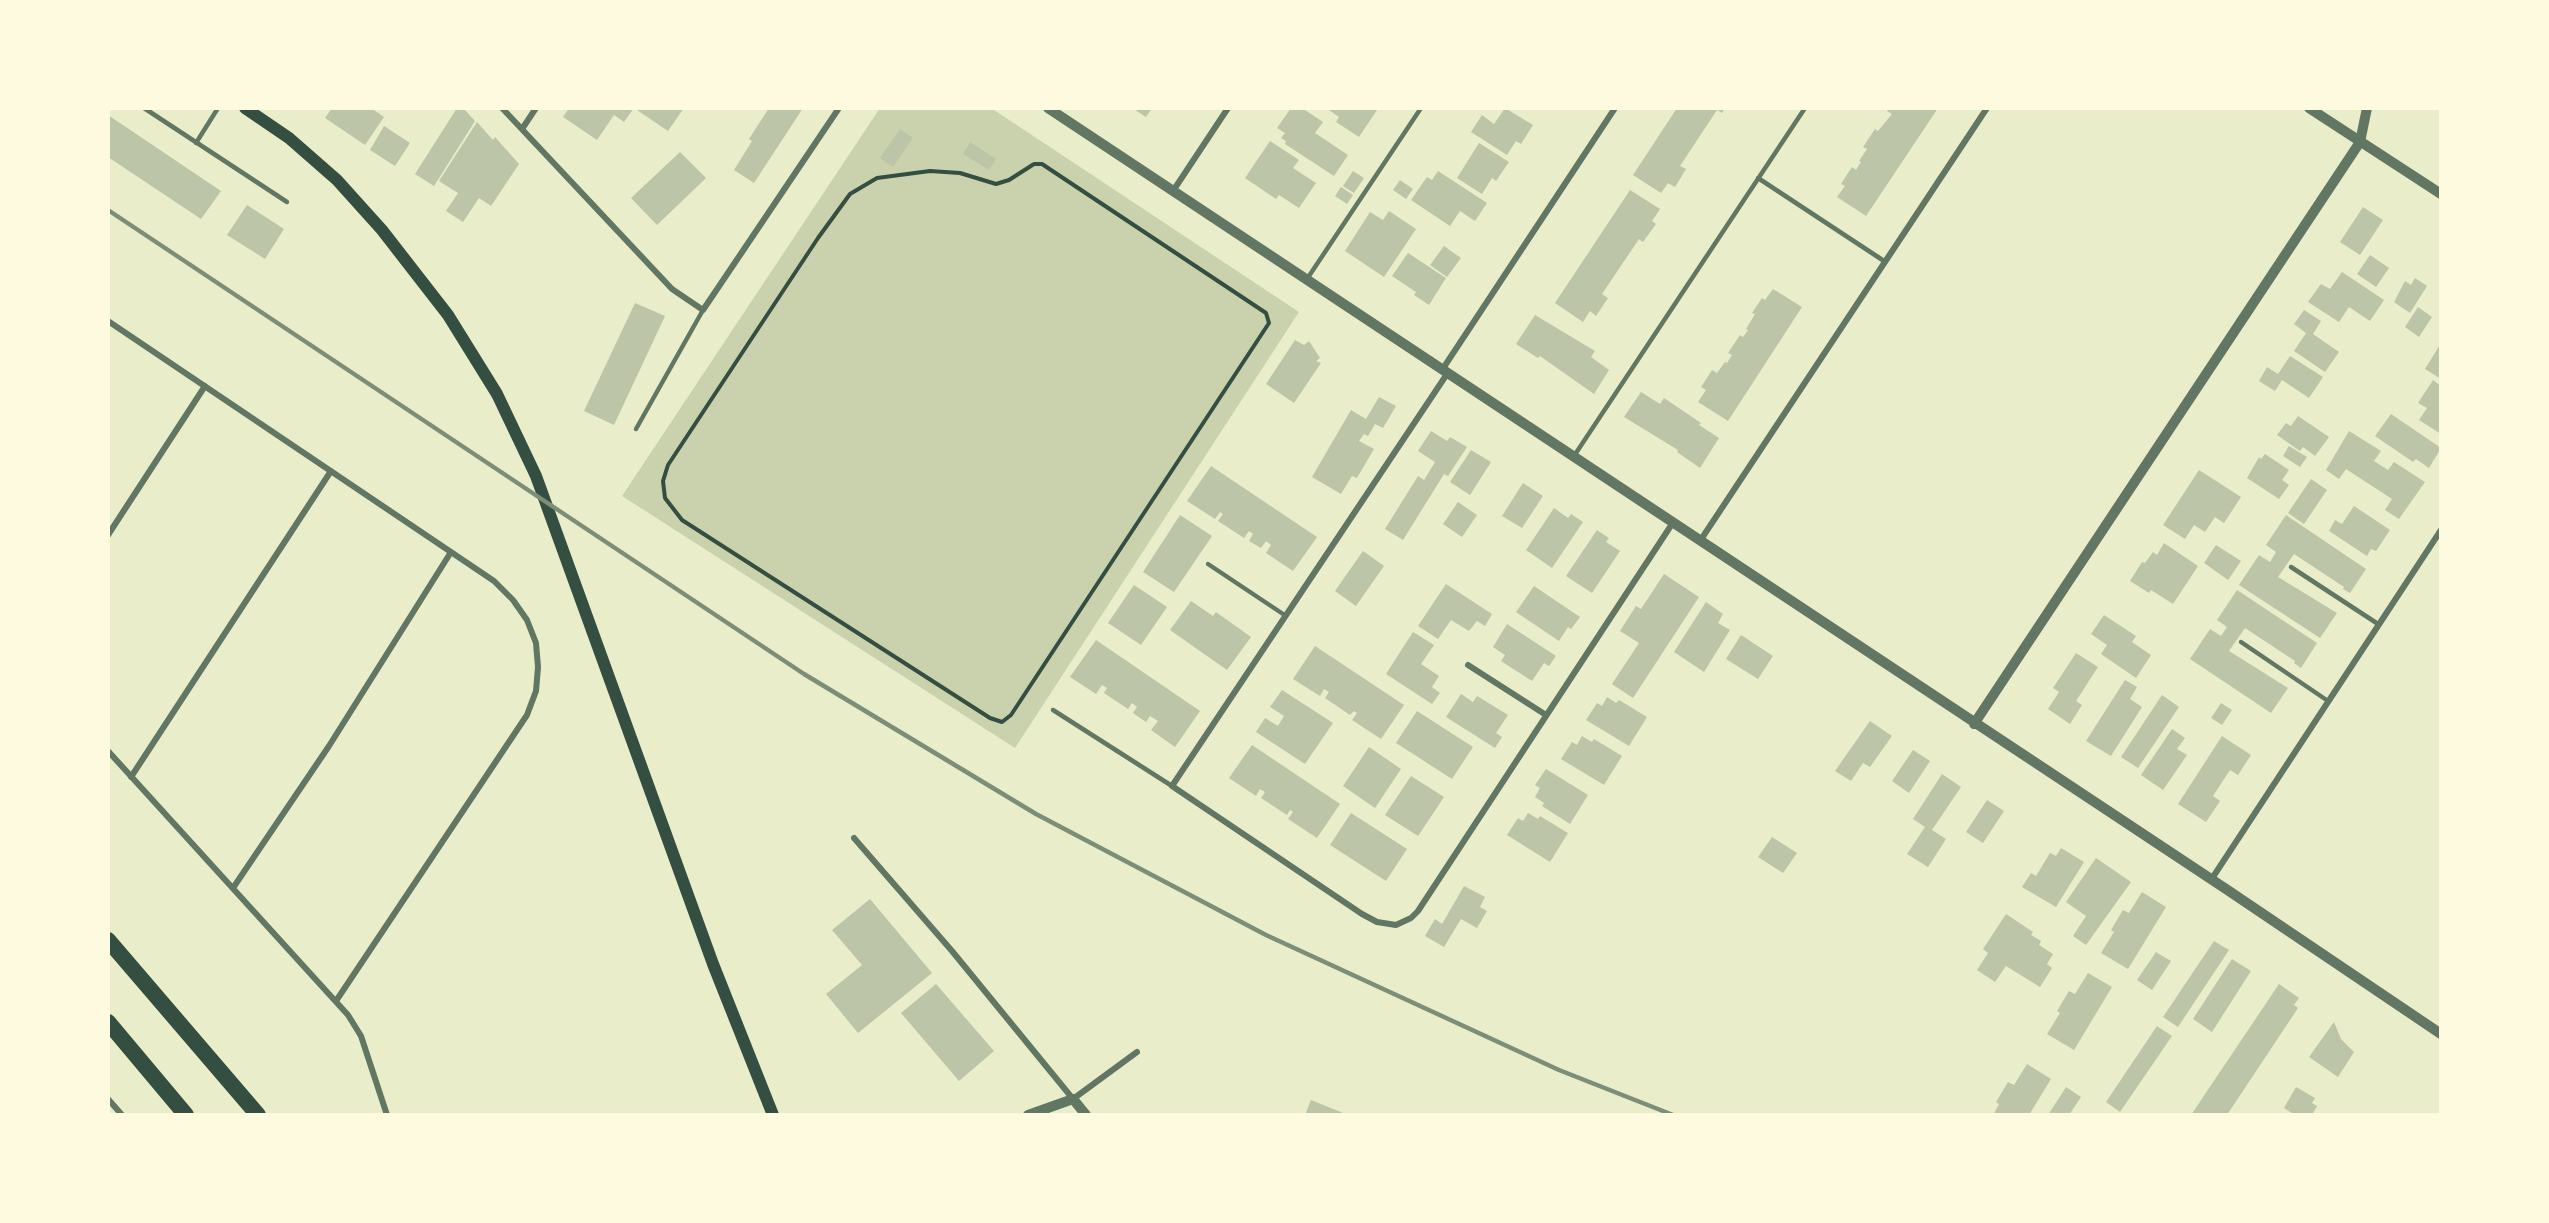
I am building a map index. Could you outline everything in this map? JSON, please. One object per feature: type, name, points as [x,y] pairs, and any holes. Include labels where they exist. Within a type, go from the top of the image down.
[{"type":"highway","points":[[108,940],[258,1115]]},
{"type":"highway","points":[[108,1022],[186,1115]]},
{"type":"main road","points":[[244,108],[289,138],[337,180],[382,230],[448,315],[497,394],[537,476],[713,964],[772,1115]]},
{"type":"street","points":[[502,108],[672,289],[703,310],[839,108]]},
{"type":"street","points":[[522,129],[537,108]]},
{"type":"street","points":[[1048,108],[2441,1034]]},
{"type":"street","points":[[1173,191],[1228,108]]},
{"type":"street","points":[[1615,108],[1286,616],[1172,786],[1362,914],[1377,922],[1396,925],[1412,918],[1672,524]]},
{"type":"street","points":[[1699,542],[1987,108]]},
{"type":"street","points":[[2309,108],[2441,194]]},
{"type":"street","points":[[1974,724],[2360,142],[2367,108]]},
{"type":"street","points":[[108,321],[489,577],[513,600],[527,620],[536,643],[538,667],[536,691],[527,714],[336,1001]]},
{"type":"street","points":[[108,535],[205,386]]},
{"type":"street","points":[[131,777],[331,471]]},
{"type":"street","points":[[2211,880],[2441,530]]},
{"type":"street","points":[[233,888],[329,746],[451,552]]},
{"type":"street","points":[[1468,665],[1546,715]]},
{"type":"street","points":[[108,751],[348,1015],[361,1036],[387,1115]]},
{"type":"street","points":[[854,838],[952,951],[1086,1115]]},
{"type":"street","points":[[1028,1115],[1073,1099],[1137,1052]]},
{"type":"street","points":[[108,1099],[122,1115]]},
{"type":"lane","points":[[144,108],[286,202]]},
{"type":"lane","points":[[196,142],[218,108]]},
{"type":"lane","points":[[1306,281],[1421,108]]},
{"type":"lane","points":[[1573,458],[1805,108]]},
{"type":"lane","points":[[1758,178],[1884,261]]},
{"type":"lane","points":[[636,429],[703,310]]},
{"type":"lane","points":[[1208,564],[1286,616]]},
{"type":"lane","points":[[2291,567],[2378,624]]},
{"type":"lane","points":[[2241,642],[2328,701]]},
{"type":"lane","points":[[1053,710],[1172,786]]},
{"type":"path","points":[[1034,164],[1042,164],[1266,313],[1269,319],[1268,326],[1008,719],[1002,722],[990,718],[682,520],[665,498],[663,481],[668,465],[841,204],[862,186],[877,178],[914,172],[945,171],[996,184],[1009,180],[1034,164]]},
{"type":"green space","points":[[880,108],[991,108],[1299,312],[1015,748],[622,496]]},
{"type":"building","points":[[332,108],[371,108],[384,117],[365,145],[325,118]]},
{"type":"building","points":[[457,108],[463,108],[475,121],[434,186],[415,174]]},
{"type":"building","points":[[569,108],[634,108],[624,122],[614,115],[597,140],[563,117]]},
{"type":"building","points":[[634,108],[684,108],[668,131]]},
{"type":"building","points":[[769,108],[803,108],[754,183],[734,170],[752,141],[749,139]]},
{"type":"building","points":[[1132,108],[1152,108],[1146,117]]},
{"type":"building","points":[[1291,108],[1302,108],[1323,122],[1315,133],[1348,155],[1334,176],[1285,144],[1286,141],[1281,138],[1285,133],[1277,128]]},
{"type":"building","points":[[1326,108],[1374,108],[1377,110],[1359,137],[1336,122],[1339,117]]},
{"type":"building","points":[[1505,108],[1533,125],[1521,144],[1516,141],[1507,155],[1471,132],[1482,115],[1494,124]]},
{"type":"building","points":[[1677,108],[1725,108],[1722,113],[1717,110],[1680,166],[1686,169],[1675,187],[1668,183],[1661,193],[1633,175]]},
{"type":"building","points":[[1889,108],[1938,108],[1866,216],[1837,197],[1845,186],[1841,184],[1852,167],[1856,170],[1861,162],[1859,161],[1867,149],[1863,147],[1875,129],[1878,131],[1892,114],[1887,111]]},
{"type":"building","points":[[108,115],[221,191],[201,219],[108,157]]},
{"type":"building","points":[[477,122],[493,140],[495,137],[519,164],[491,206],[479,198],[463,222],[446,211],[458,193],[439,181]]},
{"type":"building","points":[[384,126],[410,143],[395,166],[370,150]]},
{"type":"building","points":[[900,129],[913,138],[893,167],[880,158]]},
{"type":"building","points":[[1270,141],[1299,160],[1293,168],[1316,183],[1299,208],[1279,195],[1276,199],[1245,178]]},
{"type":"building","points":[[970,142],[996,159],[989,170],[963,154]]},
{"type":"building","points":[[1479,143],[1509,162],[1496,181],[1492,178],[1482,194],[1457,178]]},
{"type":"building","points":[[680,152],[706,178],[657,225],[631,198]]},
{"type":"building","points":[[1353,171],[1364,178],[1354,193],[1343,186]]},
{"type":"building","points":[[1438,171],[1487,203],[1475,221],[1460,211],[1450,226],[1411,200],[1427,177],[1432,180]]},
{"type":"building","points":[[1400,180],[1413,189],[1406,199],[1393,190]]},
{"type":"building","points":[[1341,187],[1353,195],[1347,204],[1335,196]]},
{"type":"building","points":[[1630,190],[1660,209],[1652,221],[1656,224],[1643,242],[1639,239],[1602,294],[1608,298],[1596,316],[1590,311],[1583,322],[1555,303]]},
{"type":"building","points":[[247,205],[284,229],[265,259],[227,235]]},
{"type":"building","points":[[2363,207],[2383,220],[2360,255],[2340,242]]},
{"type":"building","points":[[1389,211],[1416,229],[1384,277],[1345,251],[1370,212],[1383,220]]},
{"type":"building","points":[[1444,246],[1461,258],[1447,277],[1430,265]]},
{"type":"building","points":[[1408,253],[1446,278],[1429,305],[1414,295],[1416,292],[1392,276]]},
{"type":"building","points":[[2370,255],[2389,268],[2376,287],[2357,274]]},
{"type":"building","points":[[2342,272],[2384,300],[2370,321],[2349,307],[2339,322],[2308,302],[2321,284],[2330,289]]},
{"type":"building","points":[[2415,278],[2427,286],[2410,313],[2394,302],[2405,281],[2411,285]]},
{"type":"building","points":[[1773,289],[1802,307],[1728,421],[1698,402],[1706,390],[1701,387],[1712,370],[1717,373],[1725,362],[1727,363],[1732,355],[1728,353],[1740,335],[1743,337],[1748,330],[1746,329],[1755,314],[1752,313],[1762,298],[1765,300]]},
{"type":"building","points":[[635,303],[665,316],[614,425],[584,411]]},
{"type":"building","points":[[2418,307],[2432,317],[2419,337],[2405,327]]},
{"type":"building","points":[[2304,310],[2321,321],[2313,334],[2339,352],[2325,372],[2294,351],[2306,333],[2294,324]]},
{"type":"building","points":[[1535,315],[1595,351],[1591,357],[1609,370],[1594,394],[1540,356],[1538,358],[1516,344]]},
{"type":"building","points":[[1295,340],[1304,345],[1309,341],[1320,358],[1316,361],[1321,363],[1294,403],[1266,384]]},
{"type":"building","points":[[2441,343],[2441,379],[2425,369]]},
{"type":"building","points":[[2290,356],[2323,377],[2309,398],[2282,380],[2275,391],[2259,381],[2267,367],[2278,374]]},
{"type":"building","points":[[2433,380],[2441,386],[2441,434],[2419,420],[2427,408],[2418,403]]},
{"type":"building","points":[[1641,392],[1660,404],[1664,398],[1719,438],[1700,468],[1677,452],[1678,450],[1624,417]]},
{"type":"building","points":[[1379,397],[1396,406],[1383,428],[1375,424],[1368,436],[1364,434],[1359,441],[1374,449],[1357,478],[1352,476],[1341,494],[1312,477],[1351,410],[1366,419]]},
{"type":"building","points":[[2391,414],[2441,448],[2429,468],[2416,459],[2413,462],[2375,436]]},
{"type":"building","points":[[2298,416],[2329,437],[2315,456],[2303,447],[2300,451],[2277,435],[2286,423],[2291,426]]},
{"type":"building","points":[[1431,431],[1447,441],[1450,437],[1467,447],[1448,476],[1444,474],[1403,540],[1385,529],[1418,476],[1424,480],[1435,462],[1418,451]]},
{"type":"building","points":[[2349,431],[2381,451],[2374,461],[2388,470],[2394,462],[2425,482],[2399,519],[2385,510],[2392,499],[2346,469],[2339,479],[2326,470]]},
{"type":"building","points":[[2289,446],[2307,457],[2300,467],[2283,456]]},
{"type":"building","points":[[1471,450],[1491,462],[1470,495],[1450,482]]},
{"type":"building","points":[[2265,454],[2289,470],[2282,480],[2289,485],[2279,499],[2247,478],[2259,457],[2261,459]]},
{"type":"building","points":[[1211,466],[1317,537],[1293,571],[1266,553],[1271,545],[1266,541],[1261,548],[1249,541],[1253,534],[1249,531],[1244,538],[1218,521],[1223,514],[1220,512],[1215,519],[1187,501]]},
{"type":"building","points":[[2199,470],[2241,497],[2224,523],[2215,517],[2205,532],[2194,525],[2185,539],[2163,525]]},
{"type":"building","points":[[2311,479],[2327,490],[2304,524],[2288,513]]},
{"type":"building","points":[[1523,483],[1543,496],[1522,528],[1502,516]]},
{"type":"building","points":[[1458,502],[1477,515],[1462,537],[1443,524]]},
{"type":"building","points":[[2354,506],[2390,530],[2376,551],[2371,549],[2367,556],[2329,531],[2335,520],[2342,524]]},
{"type":"building","points":[[1554,508],[1568,518],[1571,514],[1583,522],[1552,568],[1526,550]]},
{"type":"building","points":[[1180,515],[1212,536],[1174,592],[1143,572]]},
{"type":"building","points":[[2286,515],[2366,569],[2350,593],[2294,554],[2278,577],[2337,613],[2320,638],[2239,585],[2259,555],[2270,562],[2276,552],[2266,545]]},
{"type":"building","points":[[1597,530],[1609,538],[1606,542],[1620,551],[1592,593],[1566,576]]},
{"type":"building","points":[[2164,543],[2198,566],[2173,604],[2151,590],[2149,593],[2130,581],[2142,562],[2145,563],[2153,552],[2157,555]]},
{"type":"building","points":[[2216,545],[2241,561],[2228,580],[2204,563]]},
{"type":"building","points":[[1363,551],[1384,566],[1356,606],[1335,591]]},
{"type":"building","points":[[1664,574],[1699,597],[1633,698],[1612,684],[1639,643],[1620,631],[1636,606],[1641,609]]},
{"type":"building","points":[[1446,584],[1492,614],[1485,626],[1477,621],[1469,631],[1451,620],[1438,639],[1418,626]]},
{"type":"building","points":[[1134,585],[1167,607],[1141,645],[1108,623]]},
{"type":"building","points":[[1534,586],[1580,617],[1571,629],[1568,627],[1559,641],[1516,612]]},
{"type":"building","points":[[2237,590],[2317,643],[2301,668],[2294,663],[2295,661],[2245,628],[2229,651],[2288,688],[2271,713],[2190,659],[2210,629],[2221,636],[2227,627],[2217,620]]},
{"type":"building","points":[[1191,601],[1213,616],[1216,612],[1251,637],[1227,670],[1170,630]]},
{"type":"building","points":[[1706,602],[1723,614],[1718,623],[1730,630],[1704,672],[1674,652]]},
{"type":"building","points":[[2104,615],[2136,636],[2132,642],[2151,655],[2136,678],[2101,654],[2107,645],[2091,634]]},
{"type":"building","points":[[1507,624],[1556,656],[1549,666],[1544,663],[1532,681],[1501,661],[1505,655],[1493,647]]},
{"type":"building","points":[[1413,632],[1434,645],[1421,664],[1439,676],[1432,687],[1440,693],[1432,704],[1386,674]]},
{"type":"building","points":[[1741,635],[1773,656],[1758,679],[1726,659]]},
{"type":"building","points":[[1096,640],[1200,711],[1175,747],[1151,730],[1158,721],[1150,716],[1146,722],[1133,713],[1137,707],[1132,703],[1128,709],[1104,693],[1107,688],[1102,685],[1096,694],[1070,677]]},
{"type":"building","points":[[1315,646],[1404,705],[1381,739],[1352,720],[1357,713],[1354,711],[1350,715],[1325,698],[1329,692],[1324,689],[1320,696],[1293,679]]},
{"type":"building","points":[[2076,653],[2098,667],[2076,701],[2082,705],[2070,724],[2048,709],[2059,692],[2053,688]]},
{"type":"building","points":[[2125,680],[2137,687],[2130,699],[2142,707],[2111,756],[2086,741]]},
{"type":"building","points":[[1282,690],[1333,723],[1305,764],[1256,732],[1265,718],[1278,726],[1284,716],[1270,707]]},
{"type":"building","points":[[1461,694],[1473,702],[1477,696],[1508,715],[1496,733],[1502,737],[1495,748],[1446,717]]},
{"type":"building","points":[[2162,695],[2179,707],[2138,768],[2121,757]]},
{"type":"building","points":[[1607,697],[1616,703],[1619,700],[1647,717],[1629,746],[1586,720],[1597,703],[1602,706]]},
{"type":"building","points":[[2221,703],[2232,710],[2222,725],[2211,718]]},
{"type":"building","points":[[1417,711],[1473,747],[1452,779],[1396,743]]},
{"type":"building","points":[[1870,721],[1892,736],[1870,767],[1863,763],[1851,781],[1835,771]]},
{"type":"building","points":[[2172,729],[2185,738],[2177,749],[2187,755],[2163,790],[2141,775]]},
{"type":"building","points":[[1582,736],[1592,742],[1594,739],[1622,756],[1604,785],[1561,759],[1572,742],[1577,745]]},
{"type":"building","points":[[2222,736],[2251,755],[2238,775],[2230,770],[2213,796],[2220,801],[2206,822],[2178,804]]},
{"type":"building","points":[[1252,745],[1340,804],[1317,838],[1288,819],[1293,812],[1290,810],[1287,815],[1261,798],[1265,792],[1260,789],[1256,796],[1229,778]]},
{"type":"building","points":[[1369,747],[1401,769],[1375,808],[1343,786]]},
{"type":"building","points":[[1913,750],[1930,761],[1909,793],[1892,781]]},
{"type":"building","points":[[1546,769],[1588,795],[1570,824],[1542,806],[1544,803],[1535,797],[1540,788],[1535,785]]},
{"type":"building","points":[[1942,774],[1961,787],[1932,830],[1946,839],[1928,867],[1907,854],[1925,827],[1913,819]]},
{"type":"building","points":[[1411,776],[1444,797],[1418,836],[1385,815]]},
{"type":"building","points":[[1987,800],[2004,811],[1983,843],[1966,832]]},
{"type":"building","points":[[1351,813],[1407,849],[1386,881],[1330,845]]},
{"type":"building","points":[[1528,813],[1538,819],[1540,816],[1568,833],[1550,862],[1507,835],[1518,818],[1523,821]]},
{"type":"building","points":[[1772,837],[1797,853],[1783,873],[1758,857]]},
{"type":"building","points":[[2061,848],[2084,862],[2056,907],[2022,887],[2031,873],[2036,876],[2050,853],[2056,856]]},
{"type":"building","points":[[2096,858],[2131,882],[2086,945],[2073,936],[2086,916],[2066,902]]},
{"type":"building","points":[[1464,886],[1485,897],[1480,907],[1487,911],[1477,928],[1461,919],[1444,947],[1425,936],[1435,919],[1442,924]]},
{"type":"building","points":[[2142,892],[2166,907],[2128,969],[2101,953],[2114,932],[2111,930],[2123,910],[2129,913]]},
{"type":"building","points":[[870,899],[932,973],[858,1033],[826,994],[862,965],[832,930]]},
{"type":"building","points":[[2006,914],[2033,932],[2031,935],[2041,941],[2039,945],[2053,954],[2047,964],[2052,968],[2040,987],[2006,966],[1995,982],[1977,970],[1988,953],[1983,949]]},
{"type":"building","points":[[2214,941],[2229,950],[2178,1027],[2163,1017]]},
{"type":"building","points":[[2156,952],[2171,961],[2152,990],[2137,980]]},
{"type":"building","points":[[2232,959],[2251,971],[2212,1032],[2193,1019]]},
{"type":"building","points":[[2088,973],[2112,987],[2074,1050],[2047,1034],[2060,1013],[2057,1011],[2069,991],[2075,994]]},
{"type":"building","points":[[936,984],[994,1051],[959,1081],[901,1013]]},
{"type":"building","points":[[2279,984],[2299,998],[2294,1005],[2298,1008],[2227,1115],[2191,1115]]},
{"type":"building","points":[[2334,1022],[2341,1039],[2354,1052],[2338,1077],[2309,1057]]},
{"type":"building","points":[[2157,1026],[2172,1036],[2120,1112],[2106,1102]]},
{"type":"building","points":[[2027,1064],[2051,1079],[2029,1115],[1993,1115],[1999,1104],[1996,1102],[2008,1082],[2014,1085]]},
{"type":"building","points":[[2066,1087],[2081,1097],[2069,1115],[2048,1115]]},
{"type":"building","points":[[2296,1087],[2315,1098],[2312,1103],[2317,1106],[2312,1115],[2295,1115],[2284,1108]]},
{"type":"building","points":[[1311,1100],[1348,1115],[1305,1115]]},
{"type":"railway","points":[[108,210],[804,674],[1036,814],[1266,935],[1559,1070],[1673,1115]]}]
